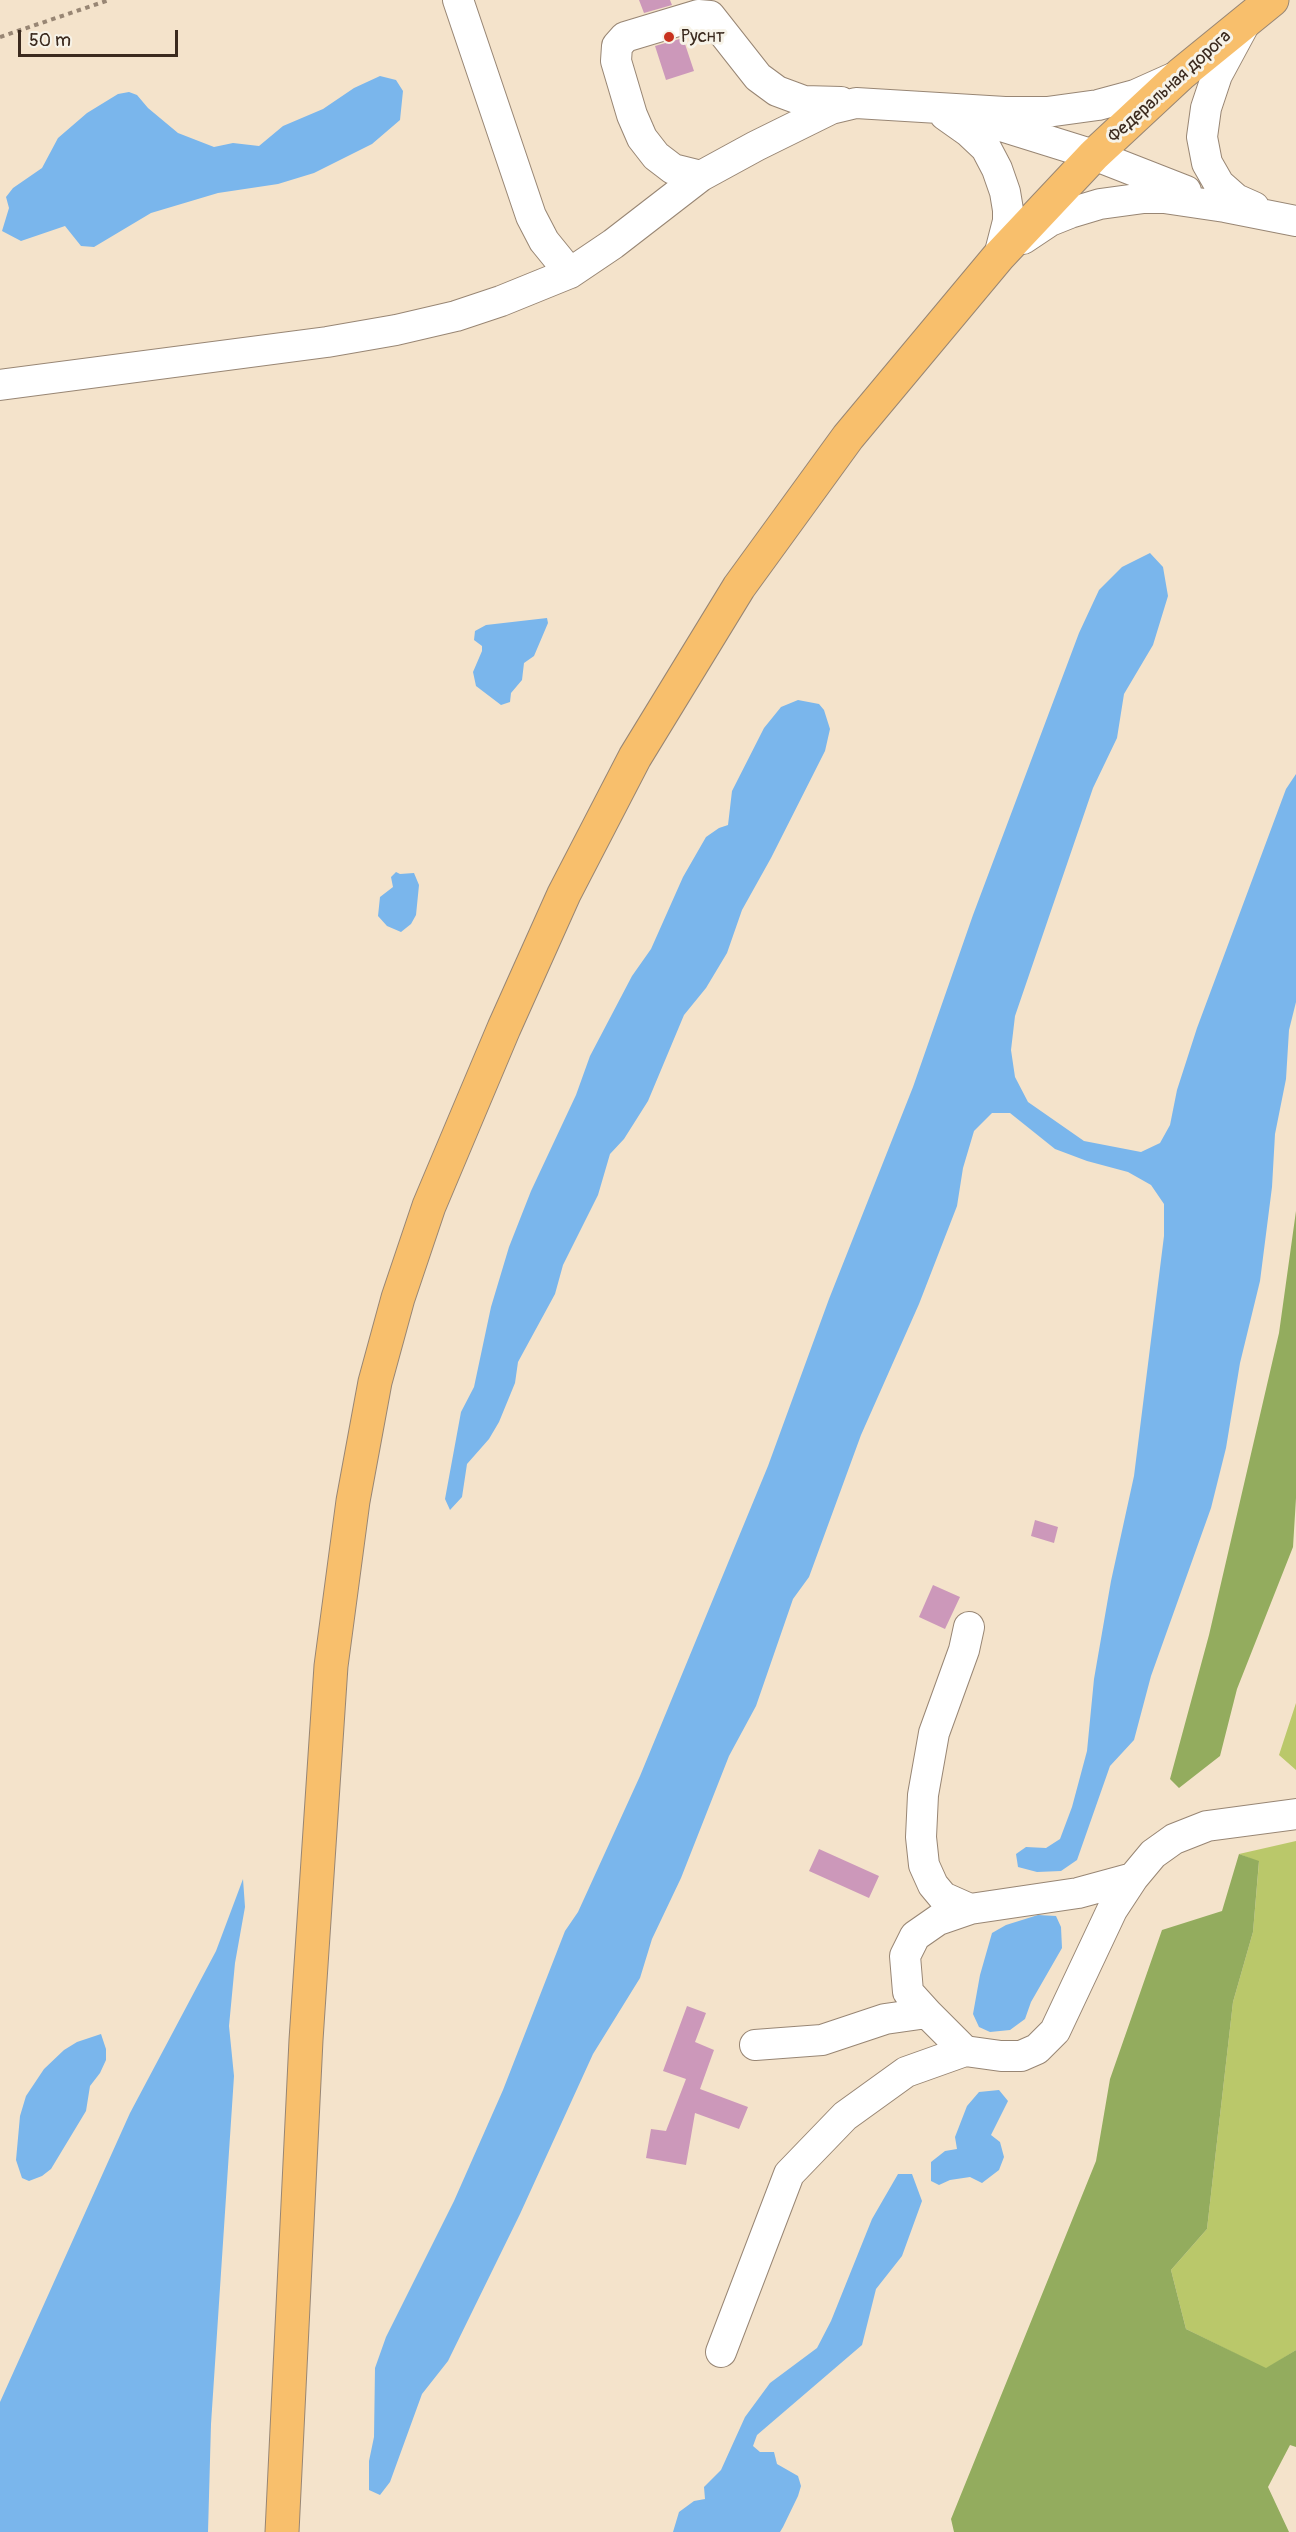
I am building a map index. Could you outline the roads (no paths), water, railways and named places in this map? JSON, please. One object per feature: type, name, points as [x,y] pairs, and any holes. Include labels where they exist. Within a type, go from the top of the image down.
[{"type":"highway","name":"Федеральная дорога","points":[[282,2532],[306,2028],[331,1666],[353,1501],[375,1382],[398,1298],[429,1206],[504,1028],[564,894],[635,757],[739,587],[848,437],[999,256],[1094,155],[1181,74],[1259,9]]},
{"type":"street","points":[[458,0],[531,216],[544,241],[570,273]]},
{"type":"street","points":[[1259,9],[1217,75],[1206,108],[1202,137],[1207,163],[1219,183],[1236,199],[1289,220]]},
{"type":"street","points":[[701,176],[673,169],[656,156],[642,138],[632,115],[616,61],[617,46],[625,37],[698,15],[710,16],[758,77],[777,91],[804,101],[930,106],[1005,112],[1047,112],[1098,105],[1135,95],[1181,74]]},
{"type":"street","points":[[0,385],[327,342],[396,330],[456,316],[501,301],[570,273],[613,244],[701,176],[803,121],[856,103]]},
{"type":"street","points":[[930,106],[1094,155],[1225,207]]},
{"type":"street","points":[[930,106],[969,132],[986,148],[997,169],[1008,210],[1008,221],[999,256]]},
{"type":"street","points":[[999,256],[1050,221],[1100,204],[1125,199],[1164,198],[1289,220]]},
{"type":"street","points":[[969,1627],[964,1650],[934,1733],[923,1795],[921,1837],[924,1865],[933,1885],[943,1897],[970,1909]]},
{"type":"street","points":[[722,2352],[789,2174],[845,2116],[906,2072],[965,2051],[1021,2056],[1037,2049],[1055,2031],[1112,1911],[1133,1878],[1153,1854],[1174,1839],[1207,1826],[1296,1814]]},
{"type":"street","points":[[965,2051],[908,1992],[905,1956],[915,1936],[938,1920],[970,1909],[1078,1893],[1133,1878]]},
{"type":"street","points":[[755,2045],[822,2040],[885,2019],[927,2013]]},
{"type":"water","points":[[380,76],[396,80],[403,91],[400,120],[372,144],[314,173],[278,184],[218,193],[151,213],[94,247],[81,246],[65,226],[21,241],[2,231],[9,208],[6,197],[13,188],[42,168],[58,138],[87,113],[118,94],[129,92],[137,95],[148,108],[178,133],[214,147],[233,143],[259,146],[283,126],[323,109],[354,88]]},
{"type":"water","points":[[1150,553],[1163,567],[1168,596],[1153,645],[1124,694],[1117,738],[1093,788],[1015,1016],[1011,1050],[1015,1077],[1028,1102],[1084,1141],[1141,1152],[1160,1143],[1170,1125],[1177,1090],[1197,1028],[1286,789],[1296,774],[1296,1002],[1289,1030],[1286,1079],[1275,1134],[1272,1187],[1260,1281],[1240,1363],[1226,1448],[1211,1508],[1151,1676],[1134,1740],[1110,1766],[1077,1860],[1061,1871],[1037,1872],[1018,1867],[1016,1854],[1026,1847],[1046,1848],[1060,1839],[1072,1807],[1087,1751],[1094,1679],[1111,1581],[1134,1476],[1164,1236],[1164,1204],[1151,1185],[1128,1172],[1087,1161],[1055,1149],[1010,1113],[992,1113],[974,1131],[963,1168],[957,1206],[919,1304],[861,1435],[809,1577],[793,1599],[756,1706],[729,1756],[681,1878],[652,1939],[640,1978],[593,2054],[520,2214],[448,2361],[422,2394],[390,2482],[380,2495],[369,2490],[369,2461],[374,2437],[375,2368],[386,2337],[454,2201],[503,2090],[565,1931],[578,1912],[640,1776],[768,1466],[829,1299],[913,1087],[973,915],[1079,633],[1099,590],[1122,567]]},
{"type":"water","points":[[547,618],[548,623],[534,656],[524,663],[522,680],[511,693],[510,702],[501,705],[476,686],[473,672],[482,646],[474,640],[475,631],[486,625]]},
{"type":"water","points":[[798,700],[819,704],[824,710],[830,729],[825,751],[742,910],[727,953],[706,988],[684,1015],[648,1101],[624,1139],[610,1154],[598,1195],[563,1265],[555,1294],[518,1362],[515,1383],[499,1422],[489,1439],[467,1464],[462,1497],[450,1510],[445,1499],[461,1412],[474,1387],[491,1307],[509,1247],[531,1191],[576,1095],[590,1056],[632,976],[651,949],[683,877],[706,837],[728,825],[732,791],[764,728],[781,707]]},
{"type":"water","points":[[396,872],[414,873],[419,885],[416,915],[411,924],[401,932],[387,926],[378,916],[380,897],[393,887],[391,877]]},
{"type":"water","points":[[243,1879],[245,1907],[235,1963],[229,2026],[234,2076],[211,2424],[208,2532],[0,2532],[0,2402],[130,2113],[216,1951]]},
{"type":"water","points":[[1038,1915],[1056,1916],[1061,1927],[1062,1948],[1031,2002],[1025,2019],[1010,2030],[990,2032],[979,2027],[973,2014],[980,1975],[992,1933],[1006,1925]]},
{"type":"water","points":[[101,2034],[106,2049],[106,2060],[90,2086],[86,2111],[51,2169],[42,2176],[29,2181],[22,2178],[16,2160],[20,2116],[26,2096],[44,2069],[64,2050],[77,2042]]},
{"type":"water","points":[[999,2090],[1008,2101],[991,2135],[1000,2142],[1004,2157],[999,2170],[982,2183],[970,2177],[950,2180],[939,2185],[931,2181],[931,2162],[945,2151],[957,2149],[955,2137],[967,2106],[979,2092]]},
{"type":"water","points":[[898,2174],[912,2174],[922,2201],[902,2256],[876,2289],[862,2345],[757,2435],[753,2446],[760,2452],[774,2452],[777,2464],[798,2476],[801,2486],[798,2496],[780,2532],[673,2532],[679,2512],[694,2501],[705,2499],[704,2487],[721,2470],[745,2417],[770,2383],[817,2348],[831,2321],[872,2219]]},
{"type":"place","name":"Руснт","points":[[669,37]]}]
